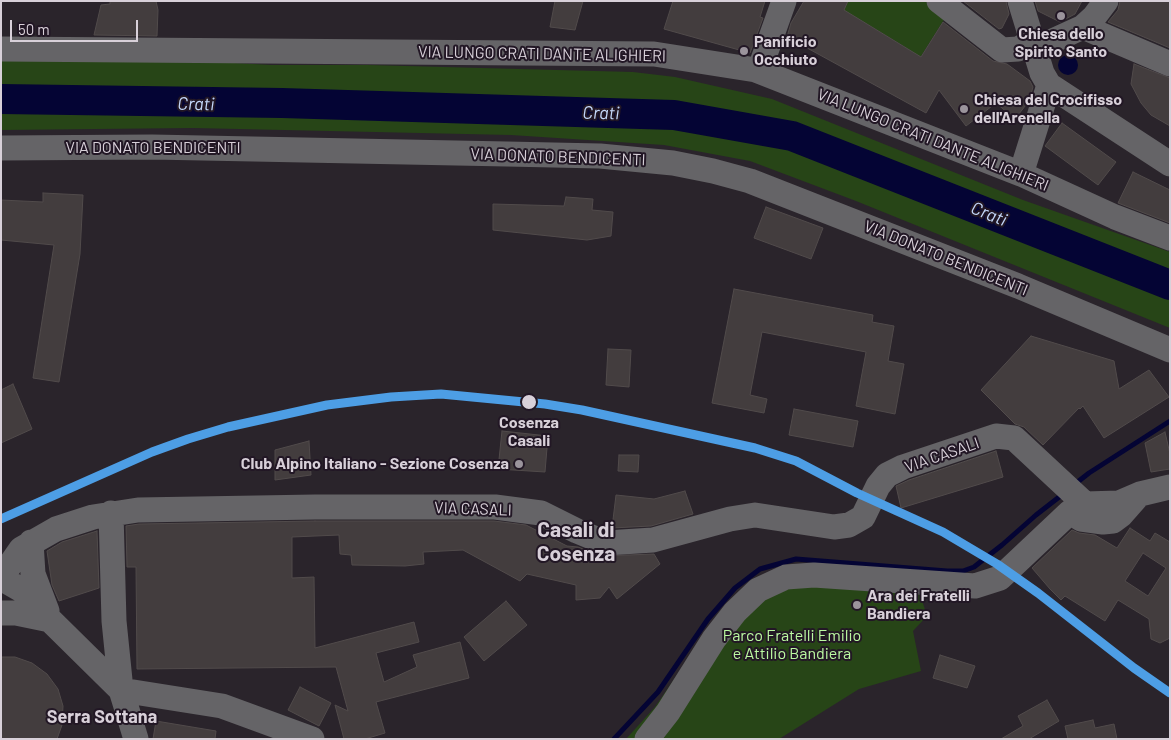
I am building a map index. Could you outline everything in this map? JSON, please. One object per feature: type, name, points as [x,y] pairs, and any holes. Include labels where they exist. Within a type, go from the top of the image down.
[{"type":"street","points":[[759,71],[784,1]]},
{"type":"street","points":[[939,1],[1002,50],[1018,49],[1033,45],[1083,27],[1094,17],[1106,1]]},
{"type":"street","points":[[1020,1],[1042,73],[1049,85],[1170,164]]},
{"type":"street","points":[[1083,27],[1170,64]]},
{"type":"street","name":"VIA LUNGO CRATI DANTE ALIGHIERI","points":[[1,49],[654,54],[759,71],[1021,174],[1115,217],[1170,238]]},
{"type":"street","points":[[1021,174],[1049,85]]},
{"type":"street","name":"VIA DONATO BENDICENTI","points":[[1,148],[152,147],[600,156],[673,164],[713,171],[750,181],[1018,286],[1170,350]]},
{"type":"street","name":"VIA CASALI","points":[[1,578],[20,550],[56,529],[111,513],[138,510],[305,507],[495,507],[541,514],[577,532],[606,543],[653,540],[730,519],[755,515],[834,527],[849,525],[863,517],[878,486],[887,475],[903,467],[996,436],[1014,438],[1085,504],[1119,503],[1140,494]]},
{"type":"street","points":[[647,739],[668,712],[714,638],[734,612],[758,590],[786,577],[814,575],[975,586],[1000,578],[1070,512],[1082,519],[1103,522],[1113,521],[1140,494],[1170,487]]},
{"type":"street","points":[[111,513],[114,621],[121,690],[136,739]]},
{"type":"street","points":[[31,542],[33,574],[50,620]]},
{"type":"street","points":[[1,578],[20,599],[50,620],[121,690],[222,706],[312,739]]},
{"type":"street","points":[[1,613],[16,613],[50,620]]},
{"type":"green space","points":[[848,1],[925,1],[945,18],[913,69],[905,47],[858,19],[836,24]]},
{"type":"green space","points":[[1,61],[198,61],[271,65],[368,65],[633,72],[675,77],[772,99],[1023,200],[1170,252],[1170,328],[856,201],[750,161],[664,145],[511,135],[193,128],[1,130]]},
{"type":"green space","name":"Parco Fratelli Emilio e Attilio Bandiera","points":[[914,575],[927,616],[913,631],[921,671],[859,689],[779,739],[626,739],[655,707],[697,646],[759,579]]},
{"type":"shaded area","points":[[1064,55],[1072,55],[1078,61],[1078,69],[1072,75],[1064,75],[1058,69],[1058,61]]},
{"type":"building","points":[[110,1],[156,1],[158,10],[157,36],[94,35],[101,5],[110,4]]},
{"type":"building","points":[[555,1],[583,1],[575,30],[550,27]]},
{"type":"building","points":[[673,1],[765,1],[760,17],[763,18],[750,53],[664,29]]},
{"type":"building","points":[[804,1],[848,1],[844,10],[921,57],[943,22],[993,61],[1007,64],[1030,81],[1033,87],[1029,101],[1015,119],[996,103],[966,126],[939,90],[926,113],[787,37],[791,23]]},
{"type":"building","points":[[963,1],[1006,1],[1009,14],[1002,28],[999,29]]},
{"type":"building","name":"Chiesa dello Spirito Santo","points":[[1035,1],[1082,1],[1075,14],[1060,22],[1038,11]]},
{"type":"building","points":[[1120,1],[1170,1],[1170,48],[1108,22],[1118,10]]},
{"type":"building","points":[[1134,64],[1170,78],[1170,126],[1151,115],[1141,103],[1131,84]]},
{"type":"building","points":[[1062,123],[1116,162],[1098,185],[1045,146]]},
{"type":"building","points":[[1133,172],[1170,190],[1170,223],[1118,203]]},
{"type":"building","points":[[43,193],[83,195],[80,254],[59,382],[33,378],[54,245],[1,240],[1,200],[43,202]]},
{"type":"building","points":[[566,197],[593,199],[592,210],[613,212],[611,236],[587,240],[493,230],[493,204],[564,206]]},
{"type":"building","points":[[766,207],[823,228],[811,259],[754,238]]},
{"type":"building","points":[[734,289],[873,315],[872,322],[894,326],[888,361],[904,364],[895,414],[856,406],[866,352],[762,332],[750,395],[767,399],[764,413],[712,403]]},
{"type":"building","points":[[1031,336],[1114,361],[1119,389],[1149,370],[1169,397],[1104,438],[1083,406],[1043,445],[1024,427],[1015,424],[981,390]]},
{"type":"building","points":[[608,349],[631,350],[629,387],[606,385]]},
{"type":"building","points":[[13,384],[32,429],[1,443],[1,390]]},
{"type":"building","points":[[794,409],[858,421],[853,447],[789,435]]},
{"type":"building","points":[[502,431],[548,436],[545,472],[498,469]]},
{"type":"building","points":[[1165,432],[1170,454],[1170,469],[1151,472],[1145,443]]},
{"type":"building","points":[[309,441],[311,475],[275,480],[275,450]]},
{"type":"building","points":[[996,451],[1003,477],[901,508],[896,486]]},
{"type":"building","points":[[619,455],[639,455],[638,472],[618,471]]},
{"type":"building","points":[[685,491],[693,514],[651,526],[612,528],[616,495],[654,499]]},
{"type":"building","points":[[315,521],[494,521],[526,525],[567,546],[578,547],[601,556],[654,554],[660,564],[617,599],[609,587],[600,598],[576,600],[576,585],[527,574],[520,581],[463,550],[423,552],[424,564],[405,566],[352,565],[351,555],[340,554],[339,535],[292,537],[292,578],[314,577],[315,648],[414,622],[419,642],[376,653],[384,682],[417,667],[413,655],[460,642],[469,678],[376,702],[385,733],[365,739],[344,739],[335,705],[348,711],[336,667],[137,669],[136,567],[127,567],[126,526],[139,524]]},
{"type":"building","points":[[1130,528],[1150,541],[1155,533],[1170,542],[1170,638],[1160,643],[1151,639],[1149,619],[1118,600],[1105,621],[1065,596],[1061,600],[1032,568],[1072,530],[1095,535],[1117,548]],"holes":[[[1143,553],[1166,568],[1148,596],[1125,581]]]},
{"type":"building","points":[[97,531],[99,588],[59,601],[52,585],[47,551],[62,542]]},
{"type":"building","points":[[506,601],[527,625],[484,661],[464,637]]},
{"type":"building","points":[[940,655],[975,666],[967,688],[933,678]]},
{"type":"building","points":[[1,657],[15,657],[32,663],[47,674],[58,689],[63,706],[62,725],[57,739],[1,739]]},
{"type":"building","points":[[300,687],[331,703],[319,726],[288,710]]},
{"type":"building","points":[[1047,700],[1059,721],[1029,739],[1001,739],[1023,726],[1018,716]]},
{"type":"building","points":[[1093,720],[1095,728],[1114,724],[1117,739],[1068,739],[1065,726]]},
{"type":"building","points":[[156,721],[216,731],[215,739],[153,739]]},
{"type":"waterway","name":"Crati","points":[[1,99],[282,103],[674,115],[792,136],[1170,285]]},
{"type":"waterway","points":[[1075,484],[1170,421]]},
{"type":"waterway","points":[[614,739],[658,692],[708,619],[735,588],[760,569],[796,559],[963,571],[974,567],[1063,494]]},
{"type":"transit line","points":[[1,519],[152,452],[188,439],[228,427],[327,405],[391,397],[441,394],[545,404],[582,410],[755,448],[796,461],[857,493],[943,532],[997,564],[1170,693]]},
{"type":"place","name":"Chiesa dello Spirito Santo","points":[[1061,16]]},
{"type":"place","name":"Panificio Occhiuto","points":[[744,51]]},
{"type":"place","name":"Chiesa del Crocifisso dell'Arenella","points":[[964,109]]},
{"type":"place","name":"Cosenza Casali","points":[[529,402]]},
{"type":"place","name":"Club Alpino Italiano - Sezione Cosenza","points":[[519,464]]},
{"type":"place","name":"Ara dei Fratelli Bandiera","points":[[857,605]]},
{"type":"district","name":"Casali di Cosenza","points":[[576,542]]},
{"type":"district","name":"Serra Sottana","points":[[102,717]]}]
